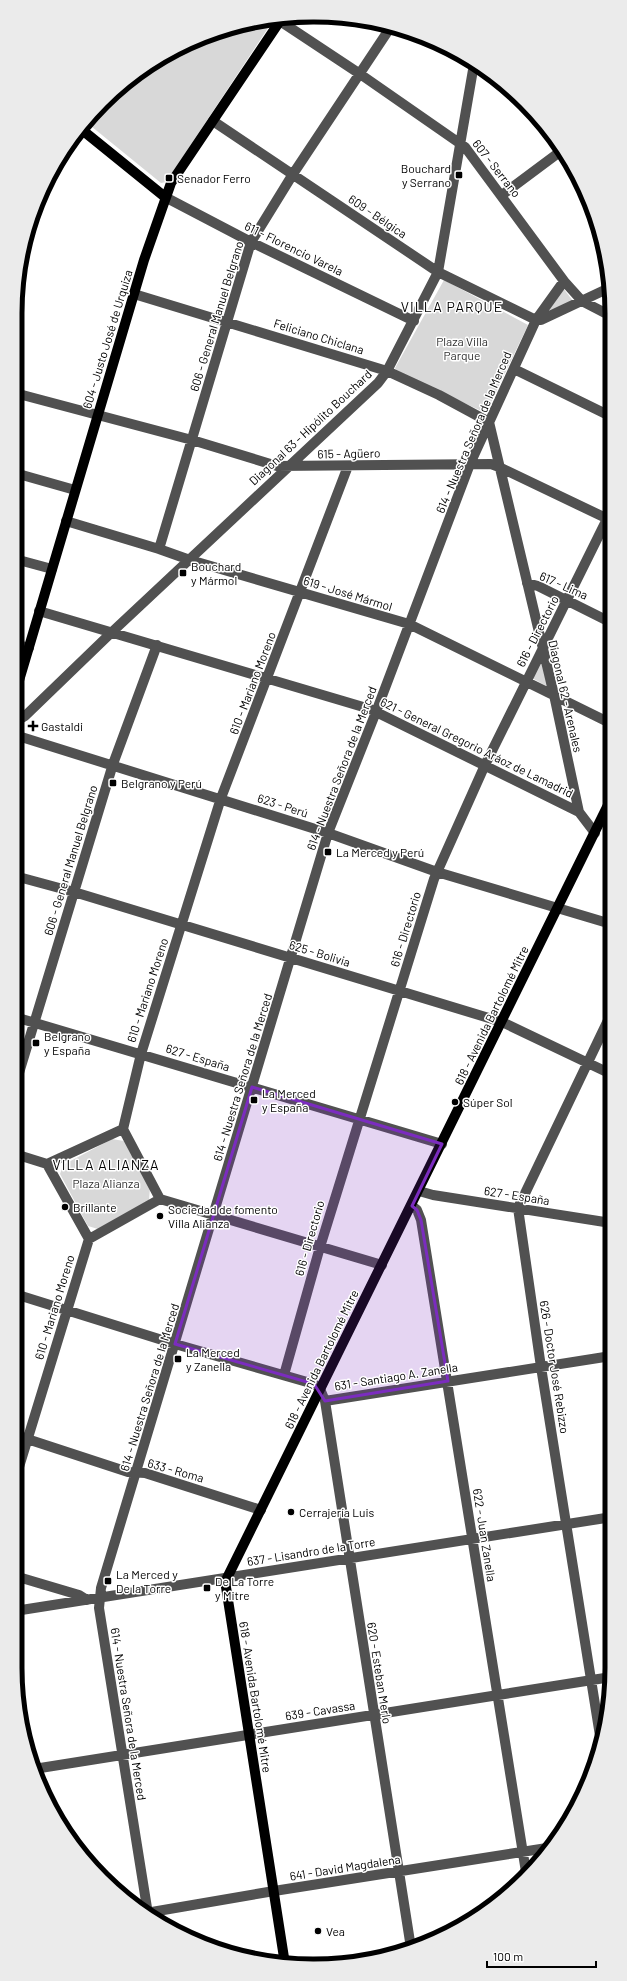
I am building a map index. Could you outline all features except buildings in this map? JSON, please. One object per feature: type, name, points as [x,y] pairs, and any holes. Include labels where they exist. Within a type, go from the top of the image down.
[{"type":"main road","name":"604 - Justo José de Urquiza","points":[[22,671],[134,294],[165,197],[171,183],[278,24]]},
{"type":"main road","points":[[85,132],[165,197]]},
{"type":"main road","name":"618 - Avenida Bartolomé Mitre","points":[[284,1957],[248,1735],[226,1587],[227,1578],[412,1206],[605,812]]},
{"type":"street","name":"607 - Serrano","points":[[287,23],[460,143],[470,152],[564,281],[582,301],[605,312]]},
{"type":"street","name":"606 - General Manuel Belgrano","points":[[159,549],[251,242],[292,174],[388,32]]},
{"type":"street","name":"Diagonal 63 - Hipólito Bouchard","points":[[22,718],[190,560],[286,467],[378,383],[388,371],[438,272],[473,70]]},
{"type":"street","name":"609 - Bélgica","points":[[213,121],[438,272],[536,320]]},
{"type":"street","points":[[502,195],[557,154]]},
{"type":"street","name":"611 - Florencio Varela","points":[[165,197],[251,242],[414,321]]},
{"type":"street","name":"614 - Nuestra Señora de la Merced","points":[[146,1906],[99,1608],[99,1597],[328,833],[376,712],[470,464],[536,320],[564,281]]},
{"type":"street","points":[[536,320],[541,320],[604,290]]},
{"type":"street","name":"Feliciano Chiclana","points":[[134,294],[388,371],[439,395],[489,422]]},
{"type":"street","points":[[514,369],[605,414]]},
{"type":"street","name":"615 - Agüero","points":[[22,395],[192,440],[277,466],[482,463],[499,467],[605,515]]},
{"type":"street","name":"Diagonal 62 - Arenales","points":[[489,422],[554,695],[579,812]]},
{"type":"street","name":"610 - Mariano Moreno","points":[[123,1128],[141,1054],[221,798],[348,466]]},
{"type":"street","points":[[22,475],[75,490]]},
{"type":"street","name":"619 - José Mármol","points":[[66,521],[190,560],[409,624],[526,680],[605,720]]},
{"type":"street","name":"616 - Directorio","points":[[284,1375],[359,1119],[437,872],[485,765],[526,680],[605,525]]},
{"type":"street","points":[[22,561],[52,569]]},
{"type":"street","name":"617 - Lima","points":[[527,583],[538,586],[605,619]]},
{"type":"street","name":"621 - General Gregorio Aráoz de Lamadrid","points":[[39,611],[157,645],[376,712],[579,812],[595,833]]},
{"type":"street","name":"606 - General Manuel Belgrano","points":[[22,1063],[112,764],[157,645]]},
{"type":"street","points":[[22,646],[29,648]]},
{"type":"street","name":"623 - Perú","points":[[22,737],[221,798],[328,833],[437,872],[605,922]]},
{"type":"street","name":"625 - Bolivia","points":[[22,878],[74,892],[502,1022],[605,1071]]},
{"type":"street","name":"627 - España","points":[[22,1019],[442,1144]]},
{"type":"street","points":[[518,1208],[605,1026]]},
{"type":"street","points":[[22,1156],[47,1164],[123,1128],[160,1199],[320,1248],[382,1265]]},
{"type":"street","points":[[47,1164],[89,1239],[160,1199]]},
{"type":"street","name":"627 - España","points":[[419,1191],[433,1195],[605,1223]]},
{"type":"street","name":"622 - Juan Zanella","points":[[412,1206],[417,1210],[421,1220],[525,1868]]},
{"type":"street","name":"626 - Doctor José Rebizzo","points":[[518,1208],[541,1367],[598,1726]]},
{"type":"street","name":"610 - Mariano Moreno","points":[[22,1456],[89,1239]]},
{"type":"street","name":"631 - Santiago A. Zanella","points":[[22,1296],[176,1344],[314,1384],[320,1389],[324,1401],[605,1357]]},
{"type":"street","name":"620 - Esteban Merlo","points":[[324,1401],[410,1943]]},
{"type":"street","name":"633 - Roma","points":[[22,1437],[128,1472],[145,1473],[261,1510]]},
{"type":"street","name":"637 - Lisandro de la Torre","points":[[22,1610],[605,1518]]},
{"type":"street","points":[[22,1578],[80,1595],[87,1600]]},
{"type":"street","name":"639 - Cavassa","points":[[40,1768],[604,1678]]},
{"type":"street","name":"641 - David Magdalena","points":[[156,1912],[274,1891],[542,1849]]},
{"type":"highlighted area","points":[[252,1087],[442,1144],[412,1206],[417,1210],[421,1220],[448,1381],[325,1401],[314,1384],[175,1344]]},
{"type":"green space","points":[[270,25],[166,182],[161,183],[90,126],[121,94],[136,82],[168,61],[220,37]]},
{"type":"green space","name":"Plaza Villa Parque","points":[[444,280],[528,325],[486,413],[398,373],[395,368]]},
{"type":"green space","points":[[563,288],[573,301],[547,313]]},
{"type":"green space","points":[[542,660],[548,687],[532,678]]},
{"type":"green space","name":"Plaza Alianza","points":[[112,1139],[124,1141],[150,1187],[149,1201],[98,1229],[88,1226],[60,1174],[63,1165]]},
{"type":"place","name":"Bouchard y Serrano","points":[[459,175]]},
{"type":"place","name":"Senador Ferro","points":[[169,178]]},
{"type":"place","name":"Bouchard y Mármol","points":[[183,573]]},
{"type":"place","name":"Gastaldi","points":[[33,726]]},
{"type":"place","name":"Belgrano y Perú","points":[[113,783]]},
{"type":"place","name":"La Merced y Perú","points":[[328,852]]},
{"type":"place","name":"Belgrano y España","points":[[36,1043]]},
{"type":"place","name":"La Merced y España","points":[[254,1100]]},
{"type":"place","name":"Súper Sol","points":[[455,1102]]},
{"type":"place","name":"Brillante","points":[[65,1207]]},
{"type":"place","name":"Sociedad de fomento Villa Alianza","points":[[160,1216]]},
{"type":"place","name":"La Merced y Zanella","points":[[178,1359]]},
{"type":"place","name":"Cerrajería Luis","points":[[291,1512]]},
{"type":"place","name":"La Merced y De la Torre","points":[[108,1581]]},
{"type":"place","name":"De La Torre y Mitre","points":[[207,1588]]},
{"type":"place","name":"Vea","points":[[318,1931]]},
{"type":"district","name":"VILLA PARQUE","points":[[452,306]]},
{"type":"district","name":"VILLA ALIANZA","points":[[106,1164]]}]
